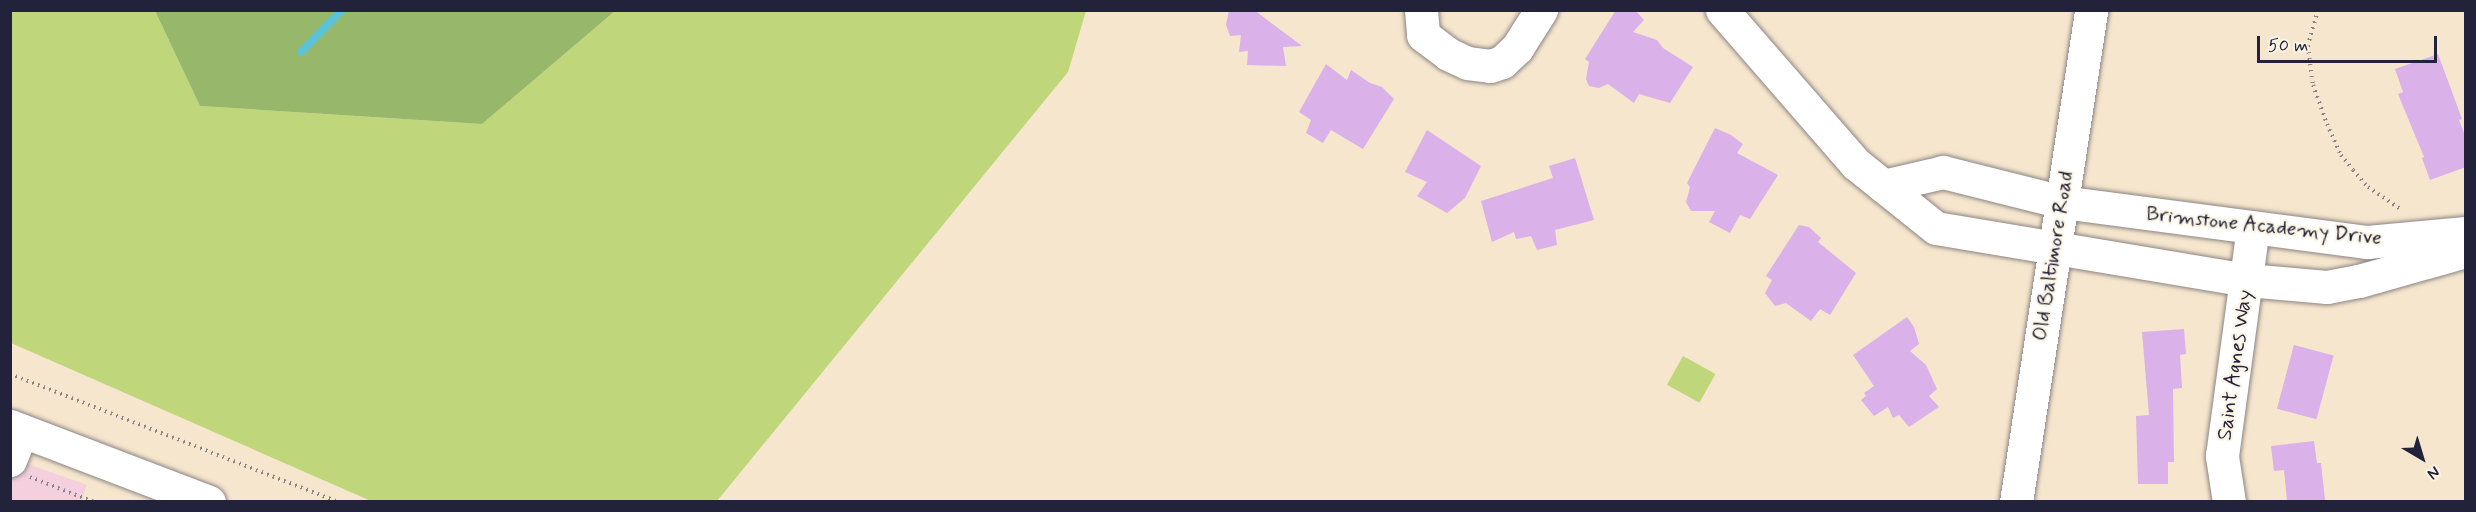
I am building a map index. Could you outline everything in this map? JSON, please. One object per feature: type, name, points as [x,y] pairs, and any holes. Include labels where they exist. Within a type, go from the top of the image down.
[{"type":"street","points":[[1421,10],[1423,35],[1448,54],[1467,63],[1490,66],[1502,62],[1517,48],[1541,10]]},
{"type":"street","name":"Brimstone Academy Drive","points":[[1722,10],[1856,164],[1936,228],[2247,280],[2327,286],[2359,281],[2466,251]]},
{"type":"street","name":"Old Baltimore Road","points":[[2016,501],[2091,10]]},
{"type":"street","name":"Brimstone Academy Drive","points":[[1883,186],[1943,172],[2062,202],[2367,242],[2466,233]]},
{"type":"street","name":"Saint Agnes Way","points":[[2229,501],[2222,456],[2253,228]]},
{"type":"street","points":[[17,448],[209,501]]},
{"type":"path","points":[[2318,10],[2308,46],[2313,85],[2327,124],[2342,155],[2353,170],[2368,187],[2404,212]]},
{"type":"path","points":[[10,374],[339,501]]},
{"type":"path","points":[[17,448],[94,501]]},
{"type":"shaded area","points":[[11,458],[87,485],[81,501],[11,502]]},
{"type":"green space","points":[[11,11],[155,11],[200,106],[482,124],[615,11],[1086,11],[1068,72],[717,501],[371,501],[11,343]]},
{"type":"green space","points":[[155,11],[615,11],[482,124],[200,106]]},
{"type":"green space","points":[[1683,356],[1715,374],[1699,403],[1667,385]]},
{"type":"building","points":[[1229,10],[1254,10],[1302,46],[1283,47],[1286,66],[1247,65],[1248,51],[1239,52],[1241,35],[1230,36],[1226,25]]},
{"type":"building","points":[[1616,10],[1635,10],[1644,20],[1633,32],[1657,40],[1663,48],[1693,67],[1670,103],[1639,94],[1634,103],[1608,84],[1599,88],[1589,86],[1586,79],[1589,62],[1585,59]]},
{"type":"building","points":[[2438,54],[2462,119],[2459,120],[2466,138],[2466,167],[2430,180],[2422,158],[2424,157],[2398,94],[2403,92],[2395,69]]},
{"type":"building","points":[[1326,64],[1347,80],[1351,70],[1370,83],[1382,87],[1394,99],[1363,149],[1331,130],[1323,143],[1306,133],[1311,120],[1299,112]]},
{"type":"building","points":[[1715,128],[1731,135],[1743,144],[1737,153],[1778,175],[1750,219],[1740,215],[1730,233],[1709,222],[1715,211],[1691,211],[1686,202],[1690,187],[1687,183]]},
{"type":"building","points":[[1427,130],[1481,166],[1465,198],[1447,213],[1417,196],[1427,182],[1405,172]]},
{"type":"building","points":[[1575,158],[1594,220],[1555,230],[1557,245],[1537,250],[1531,236],[1516,239],[1514,232],[1492,242],[1481,201],[1553,178],[1549,166]]},
{"type":"building","points":[[1799,225],[1809,227],[1821,238],[1818,242],[1856,273],[1830,315],[1820,309],[1811,321],[1786,303],[1775,306],[1765,293],[1772,280],[1766,276]]},
{"type":"building","points":[[1907,317],[1914,327],[1919,344],[1910,351],[1926,365],[1937,389],[1929,396],[1939,407],[1909,427],[1899,415],[1893,418],[1888,407],[1874,416],[1861,400],[1866,396],[1864,393],[1874,386],[1853,355]]},
{"type":"building","points":[[2184,329],[2186,354],[2180,355],[2182,388],[2173,389],[2174,462],[2168,462],[2168,484],[2138,484],[2136,416],[2149,415],[2142,332]]},
{"type":"building","points":[[2294,345],[2334,356],[2317,419],[2277,409]]},
{"type":"building","points":[[2314,441],[2317,463],[2321,463],[2325,500],[2287,501],[2284,470],[2274,471],[2271,446]]},
{"type":"waterway","points":[[301,52],[342,10]]}]
